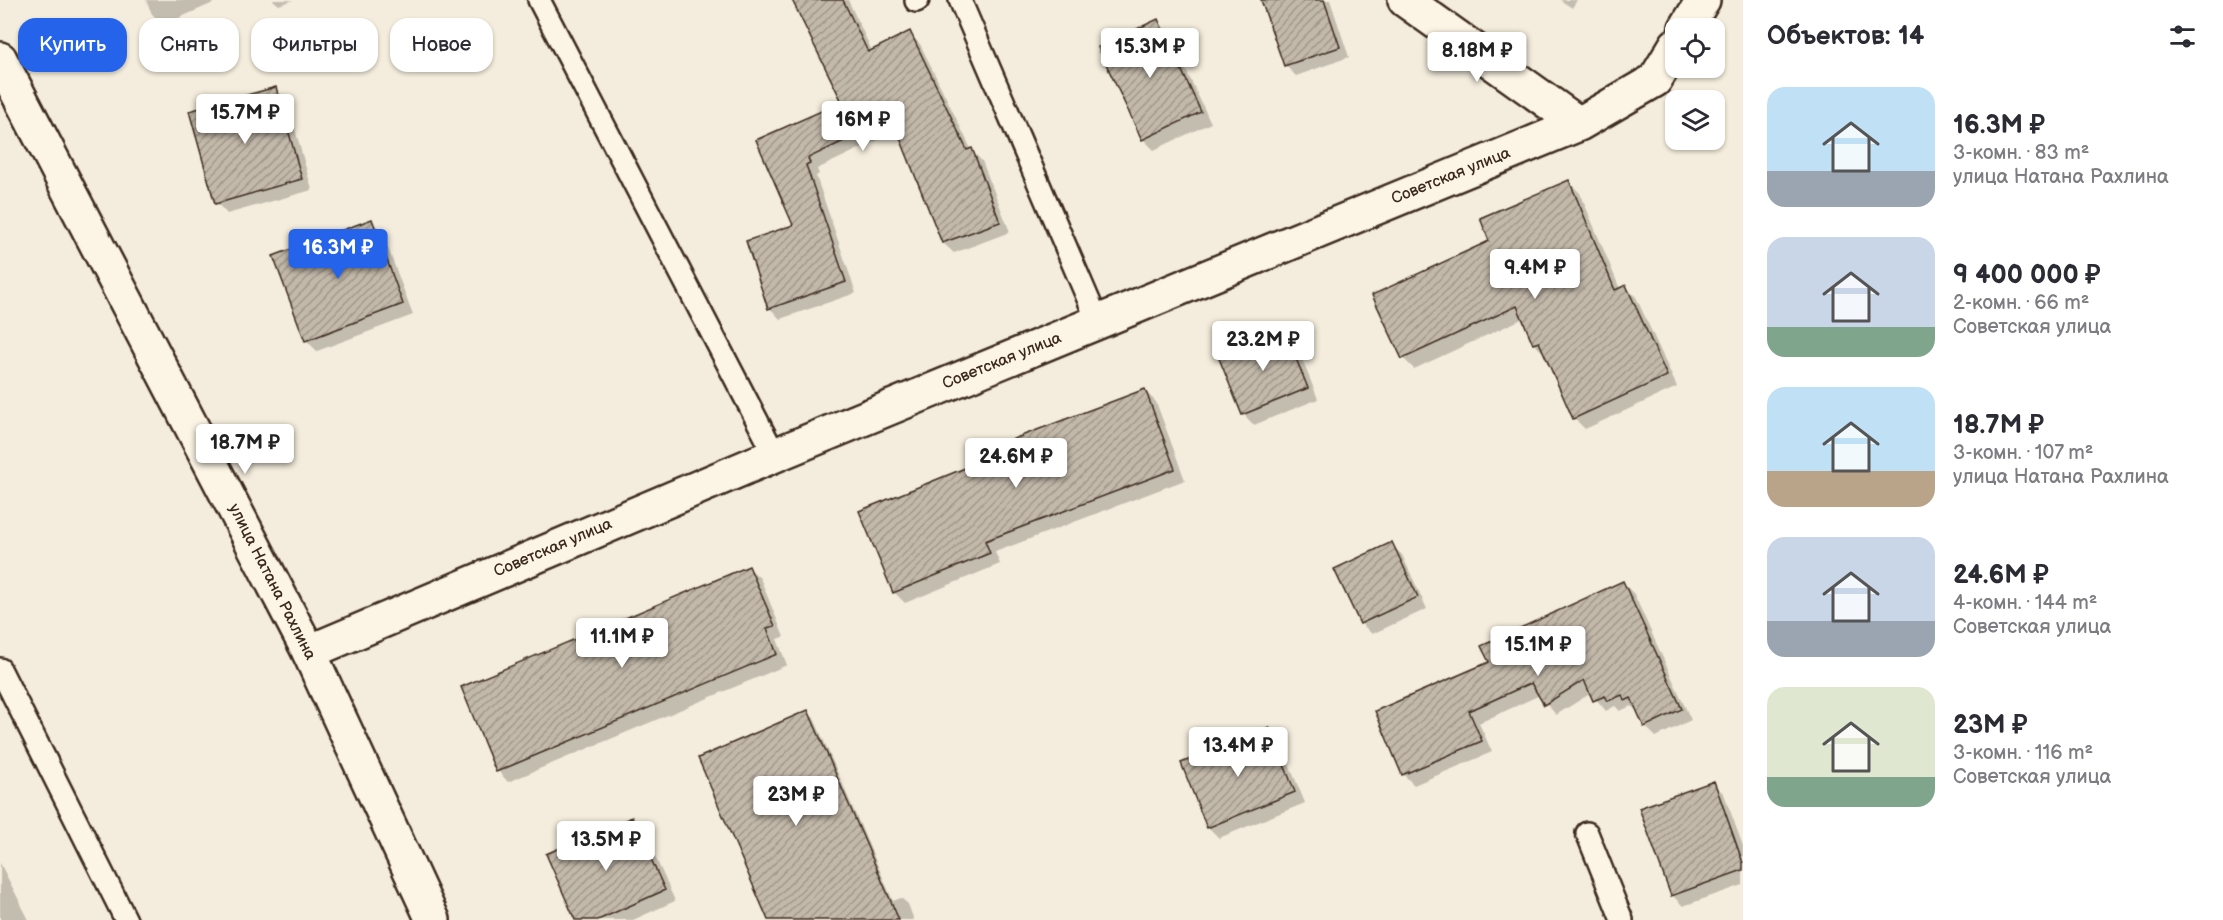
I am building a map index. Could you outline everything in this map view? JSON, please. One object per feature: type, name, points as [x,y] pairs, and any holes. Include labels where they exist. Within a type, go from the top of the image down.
[{"type":"street","points":[[1405,0],[1579,124]]},
{"type":"street","points":[[1692,18],[1703,0]]},
{"type":"street","name":"улица Натана Рахлина","points":[[0,59],[309,652],[433,920]]},
{"type":"street","name":"Советская улица","points":[[309,652],[775,455],[1579,124],[1655,80],[1665,63]]},
{"type":"lane","points":[[539,0],[775,455]]},
{"type":"lane","points":[[960,0],[1098,322]]},
{"type":"lane","points":[[0,669],[126,920]]},
{"type":"lane","points":[[1587,833],[1622,920]]},
{"type":"building","points":[[792,0],[843,0],[868,52],[910,31],[967,150],[972,148],[1000,222],[942,243],[892,118],[808,158],[810,163],[806,165],[846,282],[768,309],[746,241],[793,225],[756,140],[842,102]]},
{"type":"building","points":[[1261,0],[1324,0],[1340,47],[1284,66]]},
{"type":"building","points":[[1158,19],[1201,112],[1142,140],[1098,47]]},
{"type":"building","points":[[276,87],[302,179],[215,204],[189,111]]},
{"type":"building","points":[[1569,180],[1615,290],[1626,285],[1667,376],[1573,419],[1539,342],[1533,344],[1517,306],[1402,359],[1372,295],[1489,241],[1480,218]]},
{"type":"building","points":[[372,219],[403,304],[305,341],[273,256]]},
{"type":"building","points":[[1284,329],[1308,388],[1242,415],[1218,356]]},
{"type":"building","points":[[1145,389],[1175,469],[985,541],[990,553],[893,593],[859,511],[970,466],[966,457]]},
{"type":"building","points":[[1392,542],[1418,597],[1360,624],[1334,569]]},
{"type":"building","points":[[749,566],[775,626],[767,628],[777,654],[496,772],[461,687]]},
{"type":"building","points":[[1623,581],[1682,709],[1644,727],[1631,698],[1625,701],[1622,695],[1608,701],[1605,696],[1593,701],[1584,680],[1544,705],[1531,683],[1469,711],[1482,741],[1402,775],[1375,711],[1489,662],[1481,646]]},
{"type":"building","points":[[808,710],[899,920],[768,920],[698,758]]},
{"type":"building","points":[[1269,727],[1295,792],[1207,828],[1181,763]]},
{"type":"building","points":[[1714,781],[1743,863],[1743,870],[1671,896],[1639,808]]},
{"type":"building","points":[[632,817],[665,890],[598,920],[575,920],[546,854]]}]
